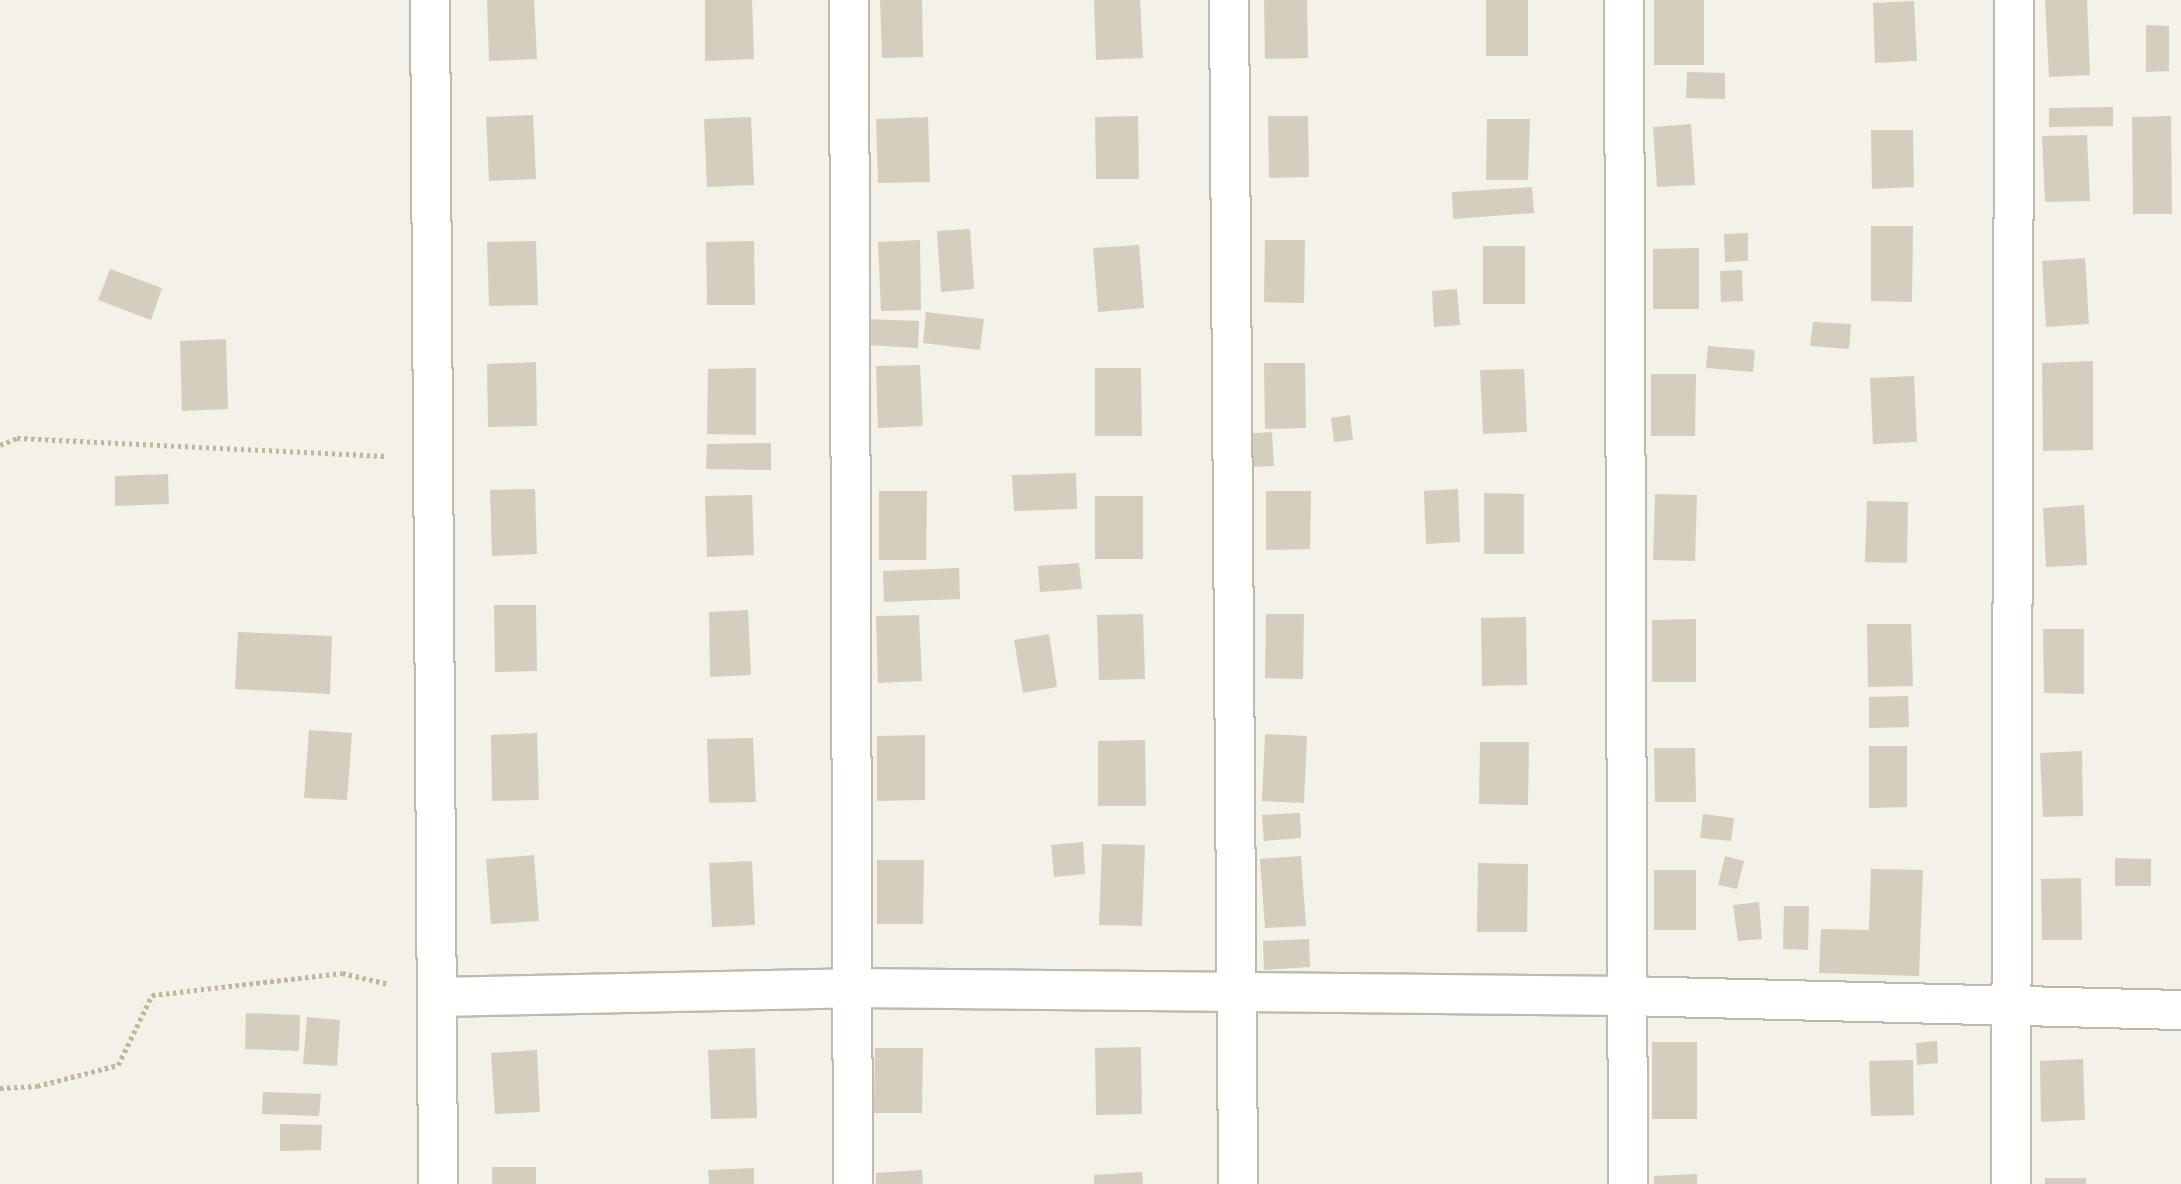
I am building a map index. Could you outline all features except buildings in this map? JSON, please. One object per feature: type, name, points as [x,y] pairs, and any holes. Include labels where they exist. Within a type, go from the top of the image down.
[{"type":"street","points":[[430,0],[438,1184]]},
{"type":"street","points":[[849,0],[853,1184]]},
{"type":"street","points":[[1229,0],[1239,993],[1238,1184]]},
{"type":"street","points":[[1624,0],[1628,1184]]},
{"type":"street","points":[[2011,1184],[2014,0]]},
{"type":"street","points":[[437,997],[852,988],[1627,996],[2181,1010]]},
{"type":"path","points":[[0,445],[17,438],[433,458]]},
{"type":"path","points":[[0,1088],[37,1086],[118,1065],[152,995],[342,973],[437,997]]}]
